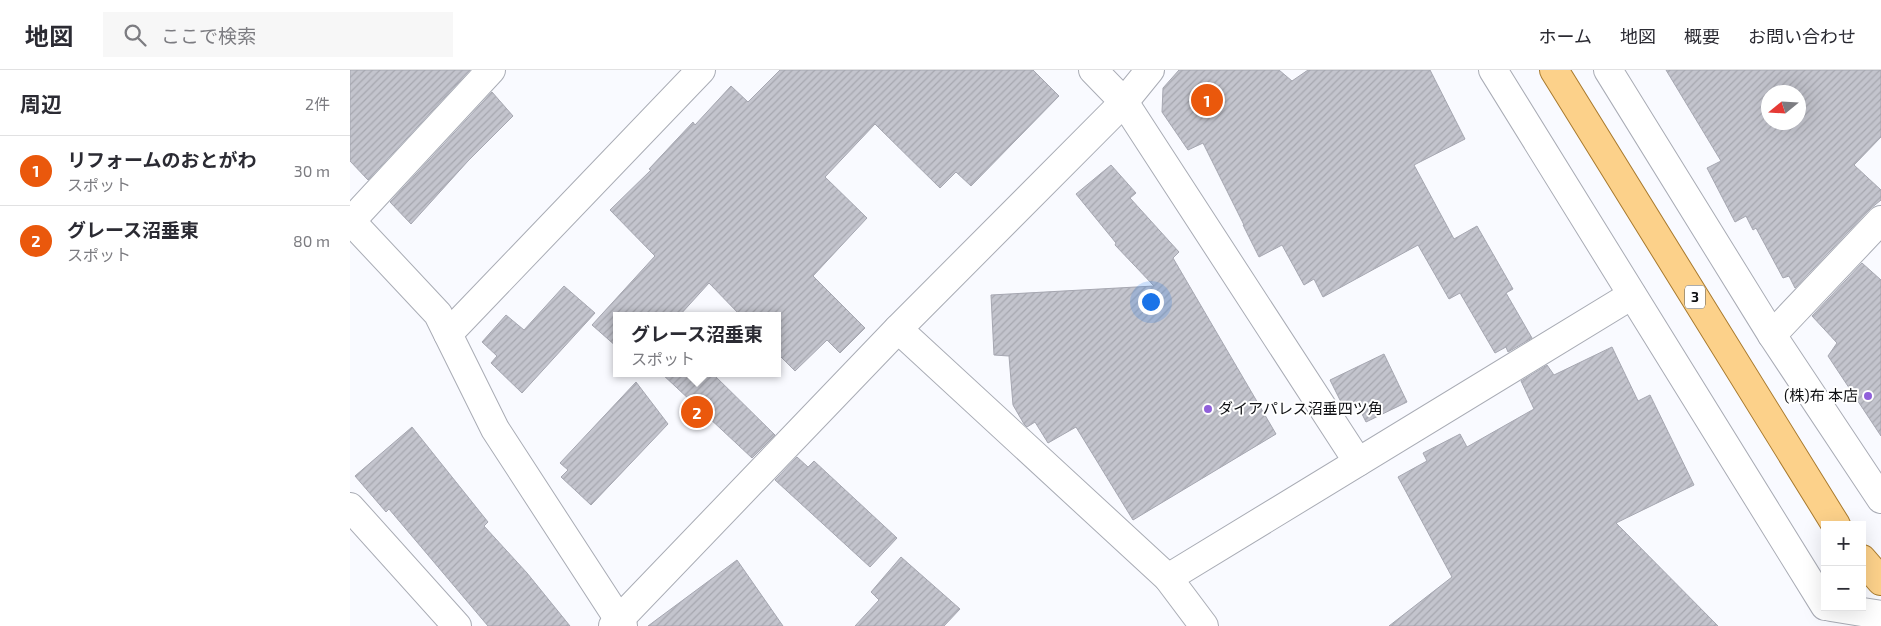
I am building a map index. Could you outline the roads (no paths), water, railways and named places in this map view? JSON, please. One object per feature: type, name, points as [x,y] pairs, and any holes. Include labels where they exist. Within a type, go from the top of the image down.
[{"type":"main road","name":"3","points":[[1554,70],[1834,521]]},
{"type":"main road","points":[[1866,564],[1881,581]]},
{"type":"street","points":[[491,70],[351,221],[438,314],[495,429],[618,624],[898,329],[1124,102],[1150,70]]},
{"type":"street","points":[[448,334],[701,70]]},
{"type":"street","points":[[1093,70],[1124,102],[1358,462]]},
{"type":"street","points":[[1493,70],[1821,600]]},
{"type":"street","points":[[1608,70],[1772,336],[1881,499]]},
{"type":"street","points":[[1772,336],[1881,220]]},
{"type":"street","points":[[1168,578],[1632,295]]},
{"type":"street","points":[[898,329],[1168,578],[1204,626]]},
{"type":"street","points":[[350,507],[457,626]]},
{"type":"street","points":[[1856,611],[1881,615]]},
{"type":"place","name":"リフォームのおとがわ","points":[[1207,100]]},
{"type":"place","name":"(株)布 本店","points":[[1868,396]]},
{"type":"place","name":"ダイアパレス沼垂四ツ角","points":[[1208,409]]},
{"type":"place","name":"グレース沼垂東","points":[[697,412]]}]
